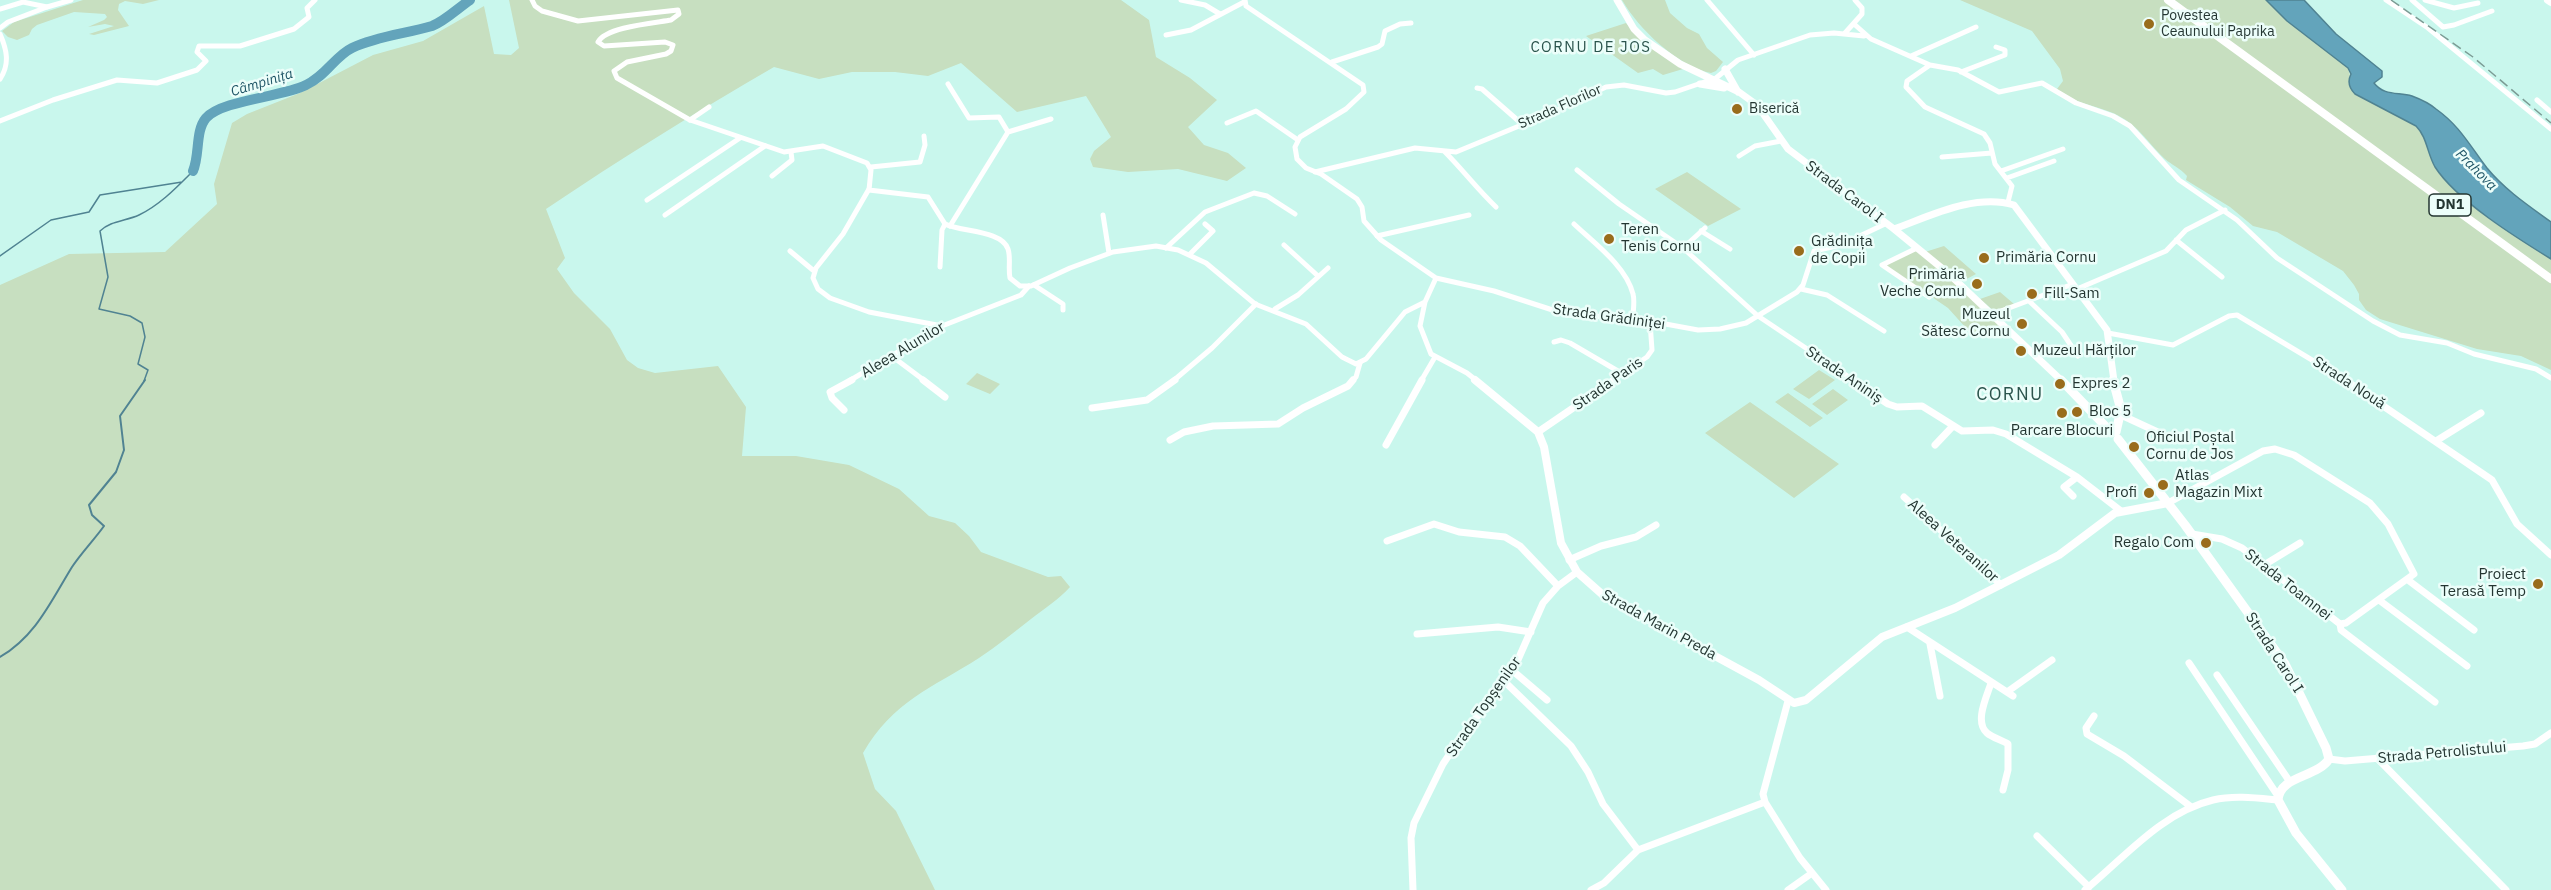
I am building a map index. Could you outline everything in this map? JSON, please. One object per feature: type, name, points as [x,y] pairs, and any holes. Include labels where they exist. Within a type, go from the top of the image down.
[{"type":"highway","name":"DN1","points":[[2168,0],[2551,279]]},
{"type":"highway","name":"DN1","points":[[2173,0],[2551,274]]},
{"type":"main road","name":"Strada Carol I","points":[[1617,0],[1641,36],[1680,64],[1739,92],[1760,109],[1781,141],[1798,157],[1887,223],[1993,314],[2041,358],[2115,434],[2192,534],[2285,664],[2326,748],[2329,759]]},
{"type":"main road","points":[[1725,69],[1739,92]]},
{"type":"main road","points":[[1700,84],[1739,92]]},
{"type":"main road","name":"Strada Carol I","points":[[1894,229],[1953,209],[1990,202],[2008,202]]},
{"type":"main road","points":[[2008,202],[2020,213],[2108,333],[2109,361],[2121,415],[2115,434]]},
{"type":"main road","points":[[2329,759],[2323,768],[2290,782],[2278,798],[2292,826],[2342,890]]},
{"type":"street","points":[[0,28],[12,20],[71,0]]},
{"type":"street","points":[[0,121],[53,100],[117,80],[157,83],[196,70],[206,61],[197,52],[199,46],[239,47],[291,30],[307,20],[309,17],[307,8],[315,0]]},
{"type":"street","points":[[532,0],[535,6],[542,11],[578,21],[678,10],[679,14],[671,20],[610,32],[598,42],[611,47],[665,42],[672,44],[673,49],[666,54],[621,64],[614,71],[614,75],[690,120],[740,138],[784,152],[815,145],[823,146],[871,167],[920,162],[925,145],[924,136]]},
{"type":"street","points":[[1181,0],[1205,5],[1220,14]]},
{"type":"street","points":[[1707,0],[1754,55]]},
{"type":"street","points":[[1845,33],[1863,11],[1855,0]]},
{"type":"street","points":[[2386,0],[2437,34],[2551,129]]},
{"type":"street","points":[[2412,0],[2443,27],[2455,27],[2473,16],[2492,11]]},
{"type":"street","points":[[2425,0],[2454,8],[2478,3]]},
{"type":"street","points":[[1166,35],[1191,30],[1244,1],[1360,81],[1365,88],[1364,92],[1346,109],[1298,140],[1295,147],[1297,159],[1306,168],[1357,200],[1362,207],[1365,221],[1377,236],[1436,278],[1425,302],[1420,326],[1428,349],[1435,357],[1467,373],[1538,432]]},
{"type":"street","points":[[0,9],[22,2],[47,7]]},
{"type":"street","points":[[1332,62],[1378,47],[1383,44],[1385,31],[1400,24],[1411,23]]},
{"type":"street","points":[[1854,24],[1864,36]]},
{"type":"street","points":[[1911,56],[1976,27]]},
{"type":"street","points":[[1712,80],[1738,60],[1810,35],[1845,33],[1864,36],[1882,46],[1930,65],[1961,72],[1999,92],[2042,83],[2076,103],[2119,119],[2134,130],[2171,173],[2225,210],[2284,263],[2386,329],[2405,337],[2447,344],[2474,354],[2536,369],[2551,378]]},
{"type":"street","points":[[0,34],[8,53],[3,76],[0,79]]},
{"type":"street","points":[[1961,72],[2005,55],[2005,50],[1996,47]]},
{"type":"street","points":[[0,53],[8,53]]},
{"type":"street","points":[[1930,65],[1907,81],[1905,84],[1908,90],[1927,110],[1982,133],[1991,143],[1995,162],[2012,188],[2008,202]]},
{"type":"street","name":"Strada Florilor","points":[[1315,172],[1415,148],[1445,152],[1462,150],[1563,108],[1606,87],[1632,86],[1666,93],[1712,80]]},
{"type":"street","points":[[948,84],[969,118],[999,117],[1005,123],[1008,132]]},
{"type":"street","points":[[1477,88],[1482,89],[1522,124]]},
{"type":"street","points":[[2537,100],[2551,112]]},
{"type":"street","points":[[690,120],[709,106]]},
{"type":"street","points":[[1227,123],[1256,111],[1298,140]]},
{"type":"street","points":[[940,267],[942,230],[1008,132],[1051,119]]},
{"type":"street","points":[[647,200],[740,138]]},
{"type":"street","points":[[1739,156],[1755,146],[1781,141]]},
{"type":"street","points":[[665,215],[765,146]]},
{"type":"street","points":[[2001,171],[2063,149]]},
{"type":"street","points":[[772,177],[792,160],[791,152]]},
{"type":"street","points":[[1445,152],[1496,207]]},
{"type":"street","points":[[1942,157],[1992,153]]},
{"type":"street","points":[[2007,178],[2054,161]]},
{"type":"street","points":[[871,167],[869,189],[849,225],[814,272],[813,280],[816,287],[832,301],[877,314],[942,326]]},
{"type":"street","name":"Strada Aniniș","points":[[1577,170],[1619,204],[1683,248],[1758,316],[1888,404],[1902,408],[1922,406],[1962,431],[1993,430],[2006,434],[2077,477],[2121,511]]},
{"type":"street","points":[[869,189],[928,197],[933,201],[947,225],[996,238],[1005,243],[1009,250],[1009,276],[1013,281],[1031,286],[1063,304],[1063,310]]},
{"type":"street","points":[[1166,248],[1205,212],[1254,193],[1267,196],[1295,214]]},
{"type":"street","points":[[1993,314],[2075,287],[2166,251],[2186,230],[2225,210]]},
{"type":"street","points":[[1102,215],[1110,253]]},
{"type":"street","points":[[1377,236],[1469,215]]},
{"type":"street","points":[[1884,331],[1827,295],[1801,289],[1814,251],[1840,245],[1887,223]]},
{"type":"street","points":[[1190,254],[1214,231],[1205,224]]},
{"type":"street","points":[[1574,224],[1609,259],[1627,282],[1632,292],[1633,318]]},
{"type":"street","points":[[1683,248],[1703,229],[1730,249]]},
{"type":"street","points":[[2176,240],[2222,277]]},
{"type":"street","points":[[1284,245],[1318,276]]},
{"type":"street","points":[[1031,286],[1110,253],[1139,248],[1166,248],[1190,254],[1206,263],[1256,304],[1275,309],[1306,323],[1346,360],[1360,363]]},
{"type":"street","points":[[1917,248],[1882,265],[1929,297]]},
{"type":"street","points":[[790,251],[814,272]]},
{"type":"street","points":[[1275,309],[1298,295],[1328,268]]},
{"type":"street","name":"Strada Grădiniței","points":[[1436,278],[1509,296],[1560,314],[1633,318],[1682,328],[1709,330],[1740,325],[1801,289]]},
{"type":"street","name":"Aleea Alunilor","points":[[844,410],[832,398],[830,392],[893,357],[942,326],[1021,295],[1031,286]]},
{"type":"street","points":[[2029,301],[2062,332],[2078,356]]},
{"type":"street","points":[[1170,440],[1184,432],[1213,426],[1278,424],[1303,408],[1348,386],[1356,377],[1360,363],[1405,312],[1425,302]]},
{"type":"street","points":[[1092,408],[1132,404],[1158,394],[1212,348],[1256,304]]},
{"type":"street","name":"Strada Nouă","points":[[2108,333],[2173,345],[2224,317],[2232,315],[2242,317],[2323,365],[2492,480],[2517,524],[2551,555]]},
{"type":"street","name":"Strada Paris","points":[[1538,432],[1650,353],[1650,322]]},
{"type":"street","points":[[1554,342],[1561,340],[1570,343],[1623,374]]},
{"type":"street","points":[[893,357],[945,397]]},
{"type":"street","points":[[1386,445],[1435,357]]},
{"type":"street","points":[[2436,441],[2481,412]]},
{"type":"street","points":[[2121,415],[2135,420],[2151,432],[2162,434]]},
{"type":"street","points":[[1935,445],[1953,426]]},
{"type":"street","name":"Strada Marin Preda","points":[[1538,432],[1544,447],[1559,535],[1569,560],[1577,572],[1603,595],[1759,680],[1788,701]]},
{"type":"street","points":[[1826,890],[1812,873],[1765,802],[1764,794],[1788,701],[1794,703],[1806,700],[1870,645],[1892,633],[1948,611],[2059,555],[2121,511],[2151,508],[2168,503],[2263,451],[2275,449],[2287,452],[2364,499],[2379,512],[2388,524],[2413,568],[2414,574],[2408,580],[2474,630]]},
{"type":"street","points":[[2073,496],[2064,487],[2077,477]]},
{"type":"street","name":"Aleea Veteranilor","points":[[1904,497],[2001,585]]},
{"type":"street","points":[[1387,541],[1434,524],[1459,532],[1505,537],[1520,546],[1558,586]]},
{"type":"street","points":[[1569,560],[1601,546],[1636,537],[1656,525]]},
{"type":"street","name":"Strada Toamnei","points":[[2192,534],[2222,539],[2242,549],[2340,624],[2346,623],[2408,580]]},
{"type":"street","points":[[2264,565],[2300,543]]},
{"type":"street","name":"Strada Topșenilor","points":[[1413,890],[1411,838],[1414,823],[1439,771],[1455,746],[1513,671],[1544,603],[1558,586],[1577,572]]},
{"type":"street","points":[[2379,600],[2468,666]]},
{"type":"street","points":[[2340,624],[2341,630],[2435,702]]},
{"type":"street","points":[[1417,634],[1498,627],[1531,632]]},
{"type":"street","points":[[1907,627],[2010,694],[2052,660]]},
{"type":"street","points":[[1930,644],[1940,696]]},
{"type":"street","points":[[2189,663],[2278,798]]},
{"type":"street","points":[[1513,671],[1547,700]]},
{"type":"street","points":[[2217,675],[2290,782]]},
{"type":"street","points":[[1505,682],[1571,747],[1588,772],[1603,804],[1638,850]]},
{"type":"street","points":[[1991,683],[1981,722],[1983,730],[1989,735],[2008,744],[2008,770],[2003,790]]},
{"type":"street","points":[[2094,716],[2086,728],[2087,734],[2093,740],[2124,756],[2190,806]]},
{"type":"street","name":"Strada Petrolistului","points":[[2329,759],[2345,762],[2523,746],[2535,744],[2551,733]]},
{"type":"street","points":[[2377,758],[2506,890]]},
{"type":"street","points":[[2037,836],[2087,888],[2146,837],[2190,806],[2201,802],[2238,797],[2278,798]]},
{"type":"street","points":[[1591,890],[1606,886],[1638,850],[1765,802]]},
{"type":"street","points":[[1788,890],[1812,873]]},
{"type":"green space","points":[[83,0],[159,0],[143,4],[125,1],[119,4],[118,10],[129,26],[94,35],[89,34],[114,26],[105,24],[88,27],[104,20],[107,17],[105,14],[74,12],[37,25],[29,35],[17,40],[8,37],[2,31],[14,22]]},
{"type":"green space","points":[[509,0],[1121,0],[1149,20],[1156,57],[1190,78],[1217,100],[1188,127],[1204,145],[1228,153],[1246,168],[1227,181],[1178,169],[1128,172],[1093,167],[1090,159],[1094,151],[1111,137],[1086,96],[1017,112],[961,63],[928,76],[895,72],[852,72],[819,79],[774,67],[658,136],[546,209],[565,258],[557,269],[574,293],[610,329],[627,360],[638,368],[655,373],[718,366],[746,407],[742,456],[796,456],[849,465],[899,489],[929,516],[955,523],[981,552],[1048,577],[1061,576],[1070,587],[986,653],[900,708],[887,720],[863,753],[875,789],[896,811],[935,890],[0,890],[0,285],[69,254],[165,252],[217,204],[214,184],[232,123],[247,114],[300,93],[373,55],[423,41],[484,6],[494,54],[511,55],[519,48]]},
{"type":"green space","points":[[1622,0],[1665,0],[1670,13],[1687,28],[1699,34],[1707,48],[1723,62],[1716,71],[1711,73],[1685,63],[1648,34]]},
{"type":"green space","points":[[1960,0],[2266,0],[2287,21],[2348,68],[2355,94],[2416,126],[2435,167],[2457,193],[2488,218],[2551,259],[2551,370],[2521,356],[2477,349],[2380,319],[2366,310],[2359,300],[2359,294],[2354,285],[2343,271],[2277,232],[2253,226],[2230,207],[2186,180],[2187,176],[2184,173],[2165,159],[2136,128],[2122,118],[2063,94],[2057,89],[2063,81],[2060,69],[2032,31]]},
{"type":"green space","points":[[1626,23],[1638,37],[1683,69],[1663,75],[1653,69],[1638,73],[1586,36]]},
{"type":"green space","points":[[1687,172],[1741,209],[1708,226],[1655,189]]},
{"type":"green space","points":[[1944,246],[1976,274],[1961,282],[1925,252]]},
{"type":"green space","points":[[1916,249],[2007,329],[1975,338],[1948,308],[1885,265]]},
{"type":"green space","points":[[2000,292],[2014,304],[1994,311],[1980,299]]},
{"type":"green space","points":[[1819,370],[1835,380],[1809,399],[1793,389]]},
{"type":"green space","points":[[977,373],[1000,384],[990,394],[966,384]]},
{"type":"green space","points":[[1833,389],[1848,400],[1827,415],[1812,404]]},
{"type":"green space","points":[[1788,393],[1823,418],[1810,427],[1775,402]]},
{"type":"green space","points":[[1750,402],[1839,464],[1794,498],[1705,433]]},
{"type":"water","name":"Prahova","points":[[2266,0],[2304,0],[2336,34],[2382,71],[2382,77],[2374,83],[2378,87],[2387,92],[2418,98],[2444,116],[2458,129],[2487,168],[2502,183],[2551,222],[2551,259],[2472,206],[2435,167],[2416,126],[2355,94],[2349,85],[2351,74],[2348,68],[2287,21]]},
{"type":"waterway","name":"Câmpinița","points":[[193,171],[200,130],[206,118],[214,112],[238,103],[306,85],[319,77],[340,56],[352,48],[437,24],[470,0]]},
{"type":"waterway","points":[[181,182],[193,171]]},
{"type":"waterway","points":[[0,256],[51,220],[89,212],[100,195],[181,182]]},
{"type":"waterway","points":[[144,381],[148,370],[138,364],[145,337],[142,323],[130,316],[99,309],[108,277],[100,231],[108,225],[139,215],[154,206],[181,182]]},
{"type":"waterway","points":[[0,657],[23,639],[42,617],[72,567],[104,526],[92,515],[89,505],[116,472],[124,450],[120,416],[145,380]]},
{"type":"railway","points":[[2391,0],[2473,57],[2551,123]]},
{"type":"place","name":"Povestea Ceaunului Paprika","points":[[2149,24]]},
{"type":"place","name":"Biserică","points":[[1737,109]]},
{"type":"place","name":"Teren Tenis Cornu","points":[[1609,239]]},
{"type":"place","name":"Grădinița de Copii","points":[[1799,251]]},
{"type":"place","name":"Primăria Cornu","points":[[1984,258]]},
{"type":"place","name":"Primăria Veche Cornu","points":[[1977,284]]},
{"type":"place","name":"Fill-Sam","points":[[2032,294]]},
{"type":"place","name":"Muzeul Sătesc Cornu","points":[[2022,324]]},
{"type":"place","name":"Muzeul Hărților","points":[[2021,351]]},
{"type":"place","name":"Expres 2","points":[[2060,384]]},
{"type":"place","name":"Bloc 5","points":[[2077,412]]},
{"type":"place","name":"Parcare Blocuri","points":[[2062,413]]},
{"type":"place","name":"Oficiul Poștal Cornu de Jos","points":[[2134,447]]},
{"type":"place","name":"Atlas Magazin Mixt","points":[[2163,485]]},
{"type":"place","name":"Profi","points":[[2149,493]]},
{"type":"place","name":"Regalo Com","points":[[2206,543]]},
{"type":"place","name":"Proiect Terasă Temp","points":[[2538,584]]},
{"type":"district","name":"CORNU DE JOS","points":[[1591,48]]},
{"type":"district","name":"CORNU","points":[[2010,395]]}]
